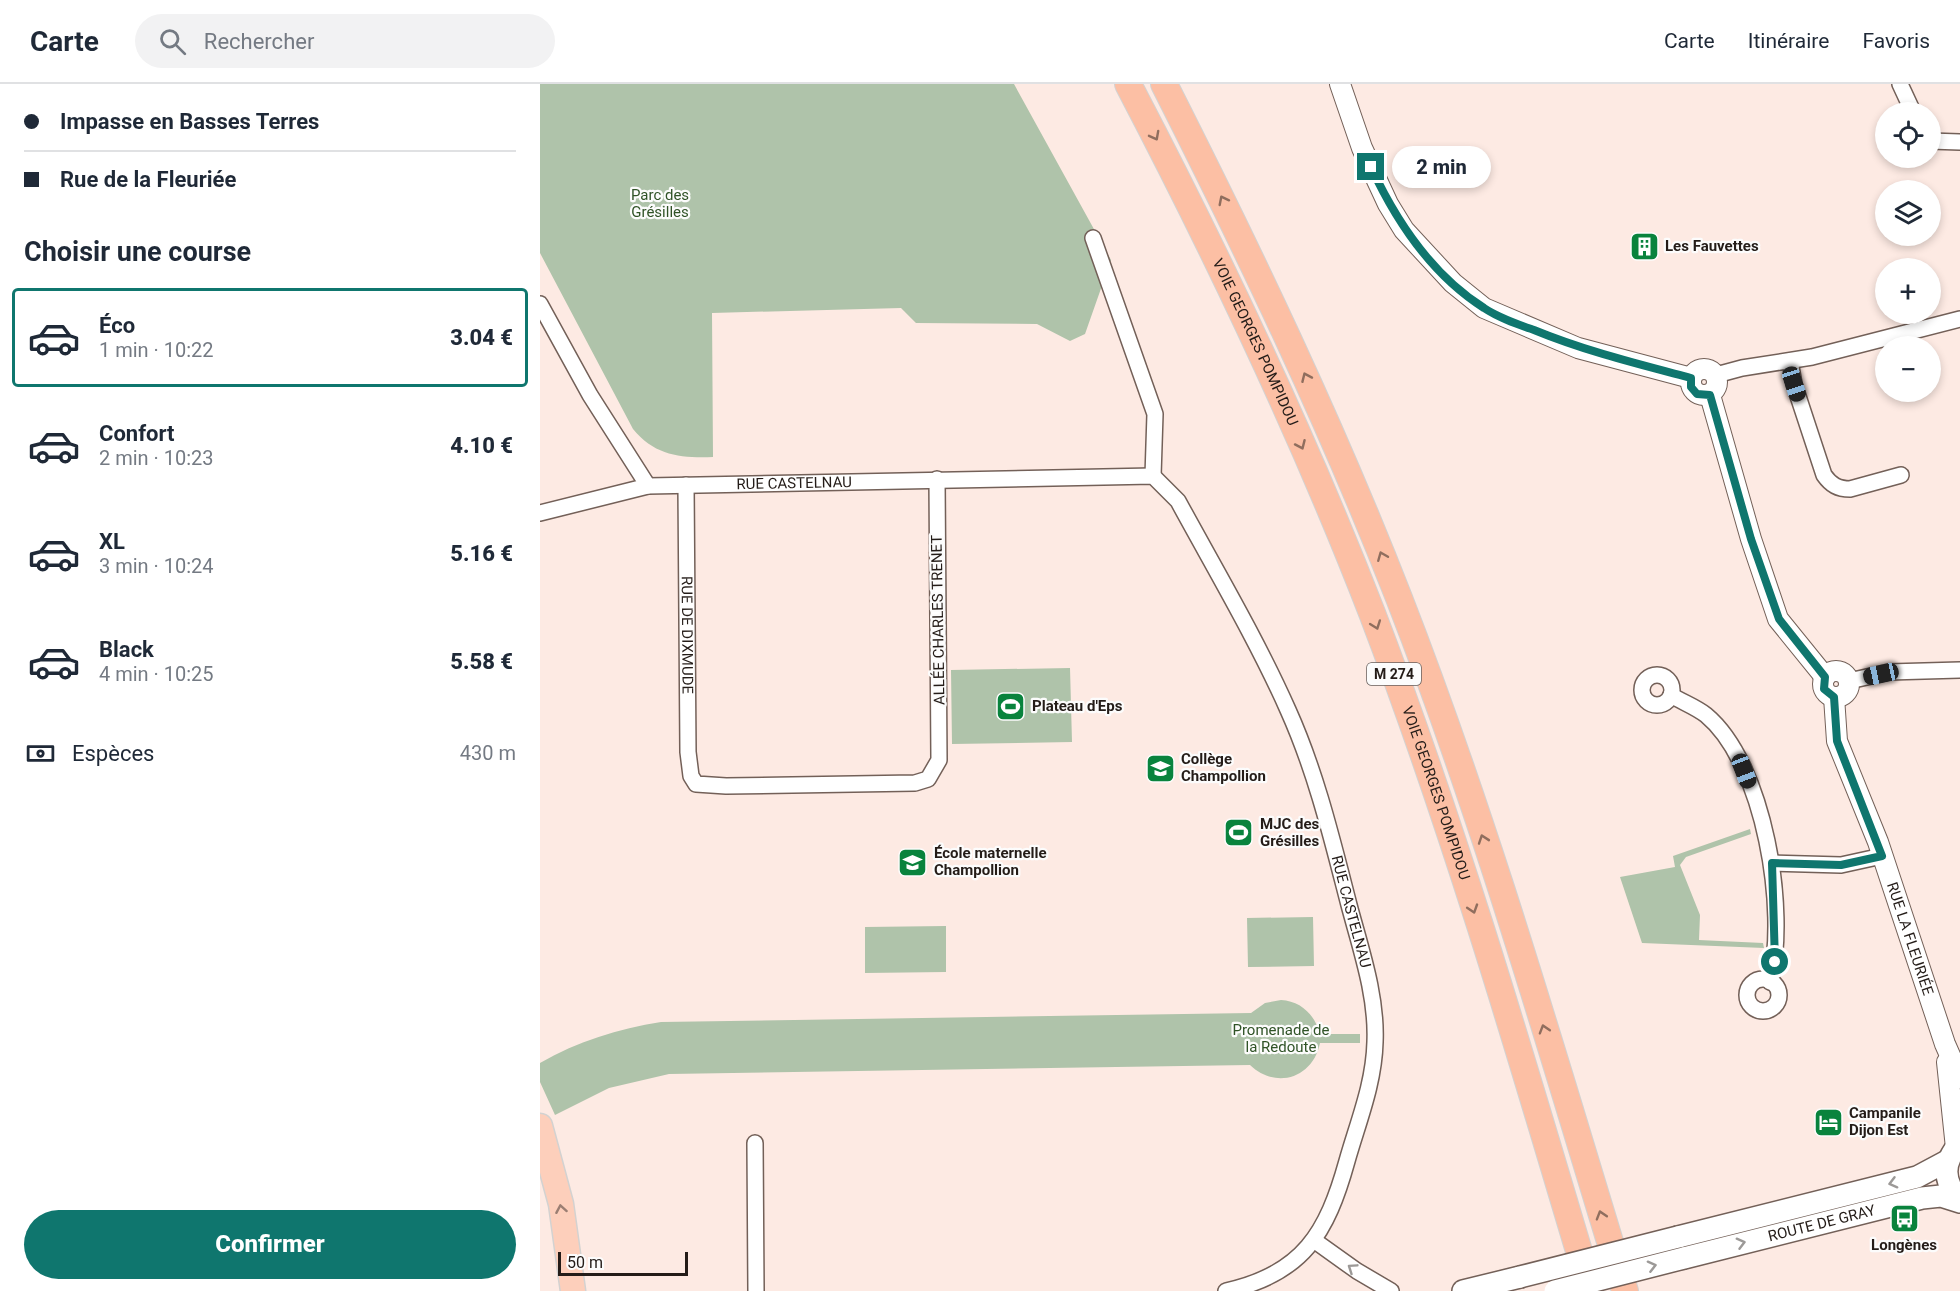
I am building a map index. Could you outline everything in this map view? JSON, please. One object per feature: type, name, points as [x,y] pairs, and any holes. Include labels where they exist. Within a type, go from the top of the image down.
[{"type":"highway","name":"VOIE GEORGES POMPIDOU","points":[[1128,84],[1227,278],[1312,469],[1371,612],[1417,739],[1516,1041],[1591,1291]]},
{"type":"highway","name":"VOIE GEORGES POMPIDOU","points":[[1164,84],[1254,261],[1343,460],[1400,601],[1444,720],[1509,914],[1625,1291]]},
{"type":"main road","points":[[540,1126],[561,1204],[573,1291]]},
{"type":"main road","points":[[1954,1151],[1946,1174],[1950,1190],[1960,1201]]},
{"type":"main road","name":"ROUTE DE GRAY","points":[[1463,1291],[1917,1177],[1954,1151]]},
{"type":"main road","name":"ROUTE DE GRAY","points":[[1555,1291],[1922,1198],[1941,1196],[1960,1201]]},
{"type":"main road","points":[[570,1267],[585,1291]]},
{"type":"street","points":[[1340,84],[1362,148],[1388,204],[1404,230],[1461,289],[1484,308],[1578,348],[1691,378]]},
{"type":"street","points":[[1900,84],[1908,102]]},
{"type":"street","points":[[1941,141],[1960,142]]},
{"type":"street","points":[[1093,238],[1155,414],[1153,476]]},
{"type":"street","points":[[540,304],[590,395],[648,486]]},
{"type":"street","points":[[1710,395],[1697,394],[1691,387],[1691,378],[1701,369],[1709,370],[1716,375],[1790,361],[1960,319]]},
{"type":"street","points":[[1790,361],[1794,384],[1824,475],[1829,482],[1843,489],[1850,489],[1901,475]]},
{"type":"street","points":[[1716,375],[1717,384],[1710,395],[1751,539],[1779,619],[1825,677]]},
{"type":"street","name":"RUE CASTELNAU","points":[[540,513],[648,486],[937,479],[1153,476],[1178,501],[1288,709],[1323,805],[1371,992],[1375,1040],[1371,1082],[1338,1193],[1315,1241],[1299,1259],[1273,1276],[1226,1291]]},
{"type":"street","name":"ALLÉE CHARLES TRENET","points":[[696,784],[726,786],[915,783],[928,779],[939,760],[937,479]]},
{"type":"street","name":"RUE DE DIXMUDE","points":[[686,485],[688,752],[691,776],[696,784]]},
{"type":"street","points":[[1849,681],[1889,672],[1960,670]]},
{"type":"street","points":[[1831,671],[1840,671],[1849,681],[1846,693],[1834,697],[1824,689],[1825,677],[1831,671]]},
{"type":"street","points":[[1671,695],[1706,715],[1735,750],[1753,793],[1772,863],[1776,945],[1770,982]]},
{"type":"street","name":"RUE LA FLEURIÉE","points":[[1834,697],[1837,741],[1882,856],[1945,1044],[1960,1077]]},
{"type":"street","points":[[1772,863],[1841,865],[1882,856]]},
{"type":"street","name":"RUE LA FLEURIÉE","points":[[1945,1044],[1954,1151]]},
{"type":"street","points":[[755,1143],[756,1291]]},
{"type":"street","points":[[1315,1241],[1357,1271],[1391,1291]]},
{"type":"green space","name":"Parc des Grésilles","points":[[540,84],[1014,84],[1111,260],[1085,334],[1070,341],[1037,324],[916,323],[901,308],[712,313],[713,457],[679,456],[660,450],[641,438],[633,429],[540,253]]},
{"type":"green space","name":"Plateau d'Eps","points":[[1070,668],[1072,742],[952,744],[951,670]]},
{"type":"green space","points":[[1750,829],[1751,834],[1686,857],[1680,865],[1700,915],[1699,940],[1763,943],[1764,948],[1642,943],[1620,877],[1675,867],[1673,856]]},
{"type":"green space","points":[[1313,917],[1314,966],[1248,967],[1247,918]]},
{"type":"green space","points":[[946,926],[946,972],[865,973],[865,927]]},
{"type":"green space","name":"Promenade de la Redoute","points":[[1281,1000],[1295,1003],[1306,1010],[1315,1021],[1320,1034],[1360,1034],[1360,1043],[1320,1043],[1310,1065],[1292,1077],[1282,1078],[1260,1073],[1250,1065],[669,1074],[609,1088],[555,1115],[540,1082],[540,1063],[554,1055],[599,1037],[661,1022],[1251,1013],[1265,1003]]},
{"type":"place","name":"Les Fauvettes","points":[[1644,246]]},
{"type":"place","name":"Plateau d'Eps","points":[[1011,706]]},
{"type":"place","name":"Collège Champollion","points":[[1160,768]]},
{"type":"place","name":"MJC des Grésilles","points":[[1239,833]]},
{"type":"place","name":"École maternelle Champollion","points":[[913,862]]},
{"type":"place","name":"Campanile Dijon Est","points":[[1828,1122]]},
{"type":"place","name":"Longènes","points":[[1904,1218]]},
{"type":"route","points":[[1371,167],[1388,204],[1404,230],[1453,283],[1484,308],[1578,348],[1691,378],[1693,391],[1701,396],[1710,395],[1751,539],[1779,619],[1825,677],[1824,689],[1834,697],[1837,741],[1882,856],[1841,865],[1772,863],[1776,924],[1775,962]]}]
